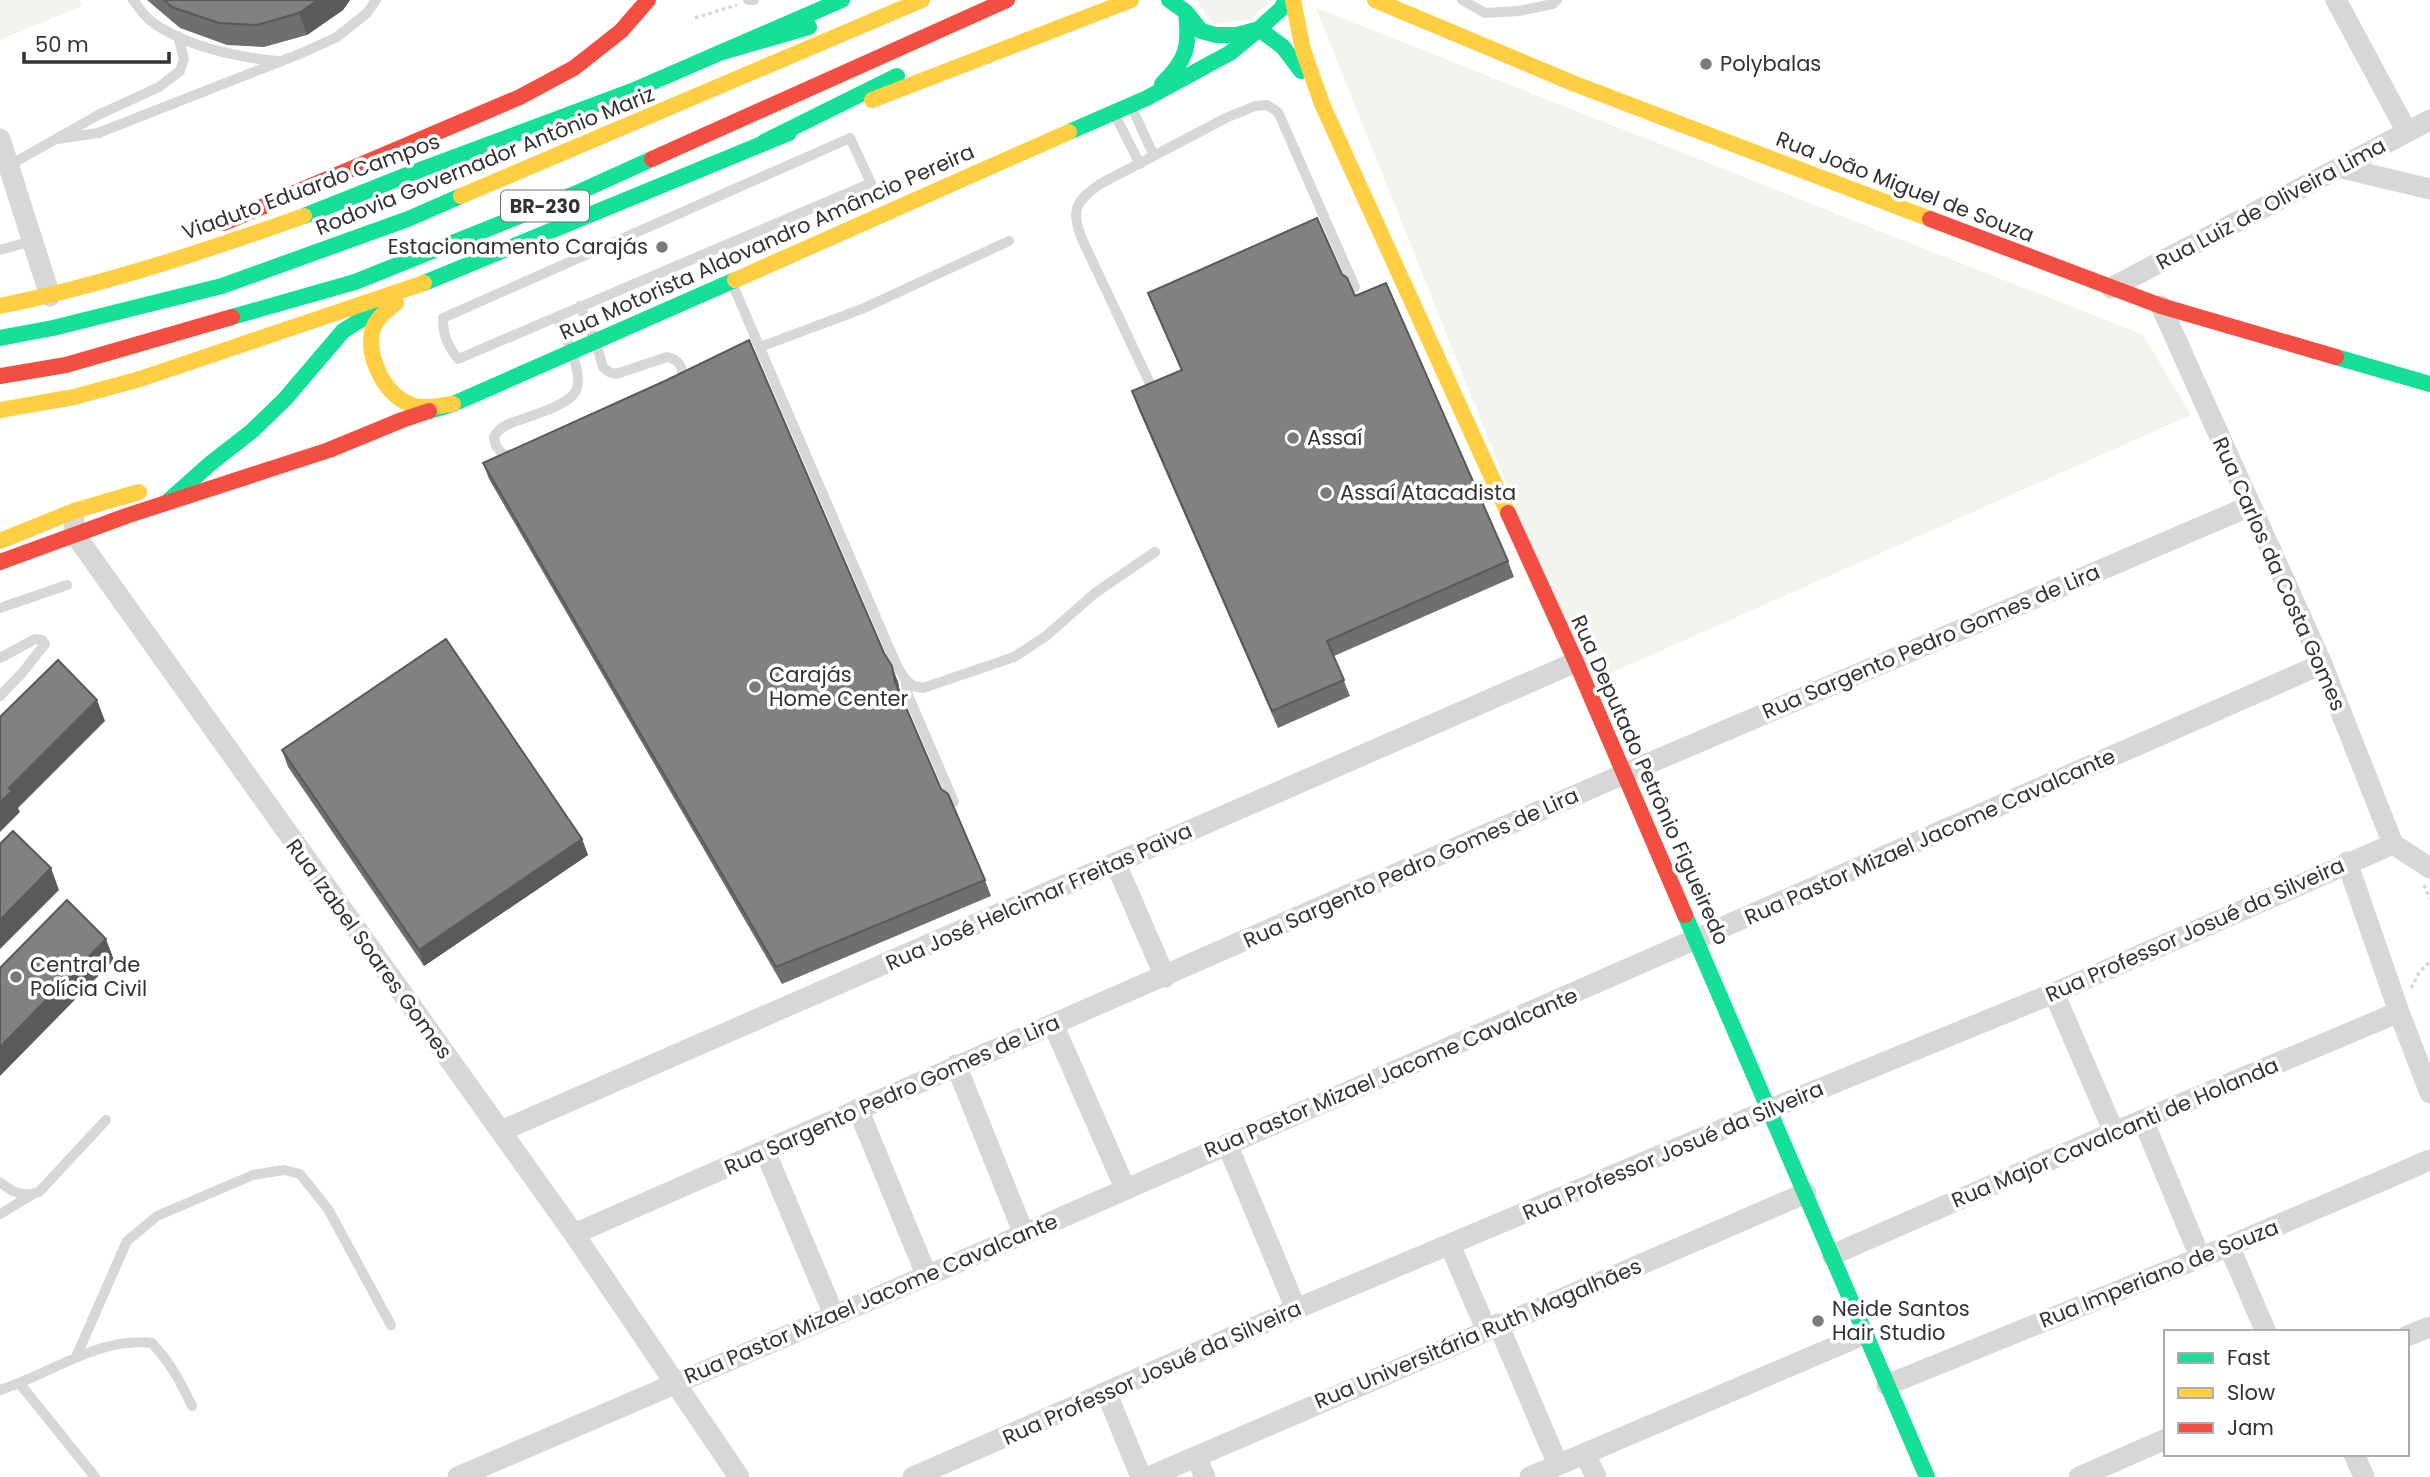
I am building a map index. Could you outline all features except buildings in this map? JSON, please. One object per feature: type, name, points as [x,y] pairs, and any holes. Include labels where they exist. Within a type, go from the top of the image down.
[{"type":"main road","points":[[215,226],[520,97],[574,68],[621,31],[648,0]]},
{"type":"main road","points":[[719,53],[842,0]]},
{"type":"main road","name":"Rodovia Governador Antônio Mariz","points":[[0,338],[53,328],[222,286],[408,219],[922,0]]},
{"type":"main road","points":[[764,142],[1131,0]]},
{"type":"main road","points":[[1169,0],[1186,6],[1201,31],[1216,35],[1237,35],[1259,29]]},
{"type":"main road","name":"Rua Motorista Aldovandro Amâncio Pereira","points":[[0,562],[166,503],[329,450],[402,420],[453,404],[1147,98],[1230,53],[1281,9],[1286,0]]},
{"type":"main road","name":"Rua Deputado Petrônio Figueiredo","points":[[1293,0],[1294,16],[1303,50],[1322,104],[1577,662],[1768,1110],[1807,1193],[1887,1385],[1919,1475]]},
{"type":"main road","name":"Rua João Miguel de Souza","points":[[1374,0],[1575,84],[2161,306],[2430,384]]},
{"type":"main road","points":[[719,53],[802,29],[872,4]]},
{"type":"main road","points":[[997,21],[1014,4]]},
{"type":"main road","name":"BR-230","points":[[0,376],[66,365],[355,282],[577,193],[1014,4]]},
{"type":"main road","name":"Rua Motorista Aldovandro Amâncio Pereira","points":[[1147,98],[1171,76],[1185,56],[1190,36],[1186,6]]},
{"type":"main road","name":"Rua Deputado Petrônio Figueiredo","points":[[1259,29],[1278,39],[1287,49],[1322,104]]},
{"type":"main road","name":"Viaduto Eduardo Campos","points":[[0,306],[50,296],[243,238],[632,91],[719,53]]},
{"type":"main road","points":[[764,142],[913,67]]},
{"type":"main road","name":"BR-230","points":[[412,288],[764,142]]},
{"type":"main road","points":[[0,295],[50,296],[177,243]]},
{"type":"main road","points":[[0,410],[74,397],[153,375],[412,288]]},
{"type":"main road","points":[[412,288],[375,323],[372,350],[381,377],[395,395],[415,406],[453,404]]},
{"type":"main road","points":[[166,503],[252,431],[285,399],[343,331],[412,288]]},
{"type":"main road","name":"Rua Motorista Aldovandro Amâncio Pereira","points":[[287,447],[367,425],[402,420]]},
{"type":"main road","points":[[0,541],[74,511],[237,461]]},
{"type":"street","points":[[2336,0],[2407,132]]},
{"type":"street","name":"Rua Luiz de Oliveira Lima","points":[[2112,288],[2430,120]]},
{"type":"street","points":[[0,139],[50,296]]},
{"type":"street","points":[[2342,168],[2430,189]]},
{"type":"street","name":"Rua Carlos da Costa Gomes","points":[[2161,306],[2322,664],[2393,844]]},
{"type":"street","name":"Rua Sargento Pedro Gomes de Lira","points":[[574,1234],[1624,774],[2250,506]]},
{"type":"street","points":[[74,511],[76,536]]},
{"type":"street","name":"Rua Izabel Soares Gomes","points":[[76,536],[574,1234],[739,1477]]},
{"type":"street","name":"Rua José Helcimar Freitas Paiva","points":[[501,1132],[1577,662]]},
{"type":"street","name":"Rua Pastor Mizael Jacome Cavalcante","points":[[458,1477],[1024,1234],[2322,664]]},
{"type":"street","points":[[2393,844],[2430,868]]},
{"type":"street","name":"Rua Professor Josué da Silveira","points":[[913,1477],[1296,1309],[2054,993],[2393,844]]},
{"type":"street","points":[[2347,862],[2430,1093]]},
{"type":"street","points":[[1116,864],[1165,976]]},
{"type":"street","points":[[2054,993],[2114,1132]]},
{"type":"street","name":"Rua Major Cavalcanti de Holanda","points":[[1832,1255],[2399,1012]]},
{"type":"street","points":[[1054,1024],[1125,1188]]},
{"type":"street","points":[[956,1065],[1024,1234]]},
{"type":"street","points":[[858,1109],[926,1275]]},
{"type":"street","points":[[2143,1120],[2200,1257]]},
{"type":"street","points":[[1227,1144],[1296,1309]]},
{"type":"street","points":[[765,1151],[834,1315]]},
{"type":"street","name":"Rua Imperiano de Souza","points":[[1887,1385],[2229,1246],[2430,1160]]},
{"type":"street","name":"Rua Universitária Ruth Magalhães","points":[[1149,1477],[1807,1193]]},
{"type":"street","points":[[1450,1245],[1558,1465]]},
{"type":"street","points":[[2229,1246],[2265,1330]]},
{"type":"street","points":[[2409,1335],[2430,1327]]},
{"type":"street","points":[[1530,1477],[1865,1334]]},
{"type":"street","points":[[1107,1394],[1141,1477]]},
{"type":"street","points":[[2079,1477],[2164,1440]]},
{"type":"street","points":[[1585,1454],[1596,1477]]},
{"type":"street","points":[[2355,1456],[2364,1477]]},
{"type":"street","points":[[1196,1457],[1205,1477]]},
{"type":"lane","points":[[133,0],[150,20],[178,36],[225,53],[279,61]]},
{"type":"lane","points":[[57,139],[98,133],[183,102],[337,37],[367,13],[376,0]]},
{"type":"lane","points":[[1462,0],[1485,13],[1519,11],[1553,4],[1557,0]]},
{"type":"lane","points":[[10,165],[98,115],[159,87],[180,71],[184,59],[178,36]]},
{"type":"lane","points":[[1131,105],[1154,156]]},
{"type":"lane","points":[[1153,390],[1075,222],[1076,209],[1083,196],[1100,184],[1226,118],[1255,106],[1267,105],[1278,112],[1355,287]]},
{"type":"lane","points":[[1114,112],[1140,164]]},
{"type":"lane","points":[[850,138],[871,183],[580,306],[458,359],[448,346],[443,333],[443,318],[850,138]]},
{"type":"lane","points":[[760,347],[862,309],[1009,241]]},
{"type":"lane","points":[[0,250],[32,242]]},
{"type":"lane","points":[[731,280],[905,679],[908,695],[954,802]]},
{"type":"lane","points":[[580,306],[603,367],[616,374],[667,358],[675,359],[681,366],[682,381],[670,389]]},
{"type":"lane","points":[[528,449],[503,455],[496,446],[494,437],[497,431],[510,423],[564,401],[575,393],[579,382],[572,351],[557,317]]},
{"type":"lane","points":[[905,679],[913,686],[923,688],[1014,657],[1046,636],[1096,593],[1155,552]]},
{"type":"lane","points":[[0,608],[67,585]]},
{"type":"lane","points":[[0,659],[35,639],[42,640],[45,644],[0,696]]},
{"type":"lane","points":[[0,1214],[48,1184],[106,1120]]},
{"type":"lane","points":[[76,1357],[127,1241],[157,1216],[253,1175],[284,1170],[300,1174],[328,1209],[391,1325]]},
{"type":"lane","points":[[0,1182],[19,1194],[30,1196]]},
{"type":"lane","points":[[0,1390],[20,1384],[96,1349],[134,1341],[152,1343],[173,1368],[192,1406]]},
{"type":"lane","points":[[20,1384],[95,1477]]},
{"type":"path","points":[[695,18],[751,0]]},
{"type":"shaded area","points":[[0,0],[80,0],[82,6],[0,40]]},
{"type":"shaded area","points":[[1196,0],[1272,0],[1251,19],[1212,24]]},
{"type":"shaded area","points":[[1316,8],[2143,335],[2191,415],[1586,684]]},
{"type":"traffic: fast","points":[[304,216],[632,91],[842,0]]},
{"type":"traffic: fast","points":[[1169,0],[1186,12],[1201,31],[1216,35],[1237,35],[1259,29],[1281,9],[1286,0]]},
{"type":"traffic: fast","points":[[1162,84],[1177,67],[1185,52],[1186,12]]},
{"type":"traffic: fast","points":[[719,53],[809,27]]},
{"type":"traffic: fast","points":[[1069,132],[1147,98],[1230,53],[1259,29],[1283,47],[1301,71]]},
{"type":"traffic: fast","points":[[764,142],[897,76]]},
{"type":"traffic: fast","points":[[424,283],[789,133]]},
{"type":"traffic: fast","points":[[232,317],[355,282],[577,193],[652,159]]},
{"type":"traffic: fast","points":[[0,338],[53,328],[222,286],[408,219],[461,196]]},
{"type":"traffic: fast","points":[[429,411],[453,404],[735,280]]},
{"type":"traffic: fast","points":[[166,503],[252,431],[285,399],[343,331],[375,311]]},
{"type":"traffic: fast","points":[[2336,357],[2430,384]]},
{"type":"traffic: fast","points":[[1685,915],[1927,1477]]},
{"type":"traffic: slow","points":[[461,196],[922,0]]},
{"type":"traffic: slow","points":[[872,100],[1131,0]]},
{"type":"traffic: slow","points":[[1293,0],[1303,50],[1322,104],[1508,513]]},
{"type":"traffic: slow","points":[[1375,0],[1575,84],[1930,219]]},
{"type":"traffic: slow","points":[[735,280],[1069,132]]},
{"type":"traffic: slow","points":[[0,306],[154,266],[304,216]]},
{"type":"traffic: slow","points":[[0,410],[74,397],[140,379],[424,283]]},
{"type":"traffic: slow","points":[[396,303],[373,327],[372,354],[381,376],[396,395],[415,406],[453,404]]},
{"type":"traffic: slow","points":[[0,541],[74,511],[139,492]]},
{"type":"traffic: jam","points":[[224,223],[520,97],[574,68],[621,31],[648,0]]},
{"type":"traffic: jam","points":[[652,159],[1007,0]]},
{"type":"traffic: jam","points":[[1930,219],[2161,306],[2336,357]]},
{"type":"traffic: jam","points":[[0,376],[66,365],[232,317]]},
{"type":"traffic: jam","points":[[0,562],[129,515],[329,450],[429,411]]},
{"type":"traffic: jam","points":[[1508,513],[1576,662],[1685,915]]},
{"type":"place","name":"Polybalas","points":[[1706,64]]},
{"type":"place","name":"Estacionamento Carajás","points":[[662,247]]},
{"type":"place","name":"Assaí","points":[[1293,438]]},
{"type":"place","name":"Assaí Atacadista","points":[[1326,493]]},
{"type":"place","name":"Carajás Home Center","points":[[755,687]]},
{"type":"place","name":"Central de Polícia Civil","points":[[16,977]]},
{"type":"place","name":"Neide Santos Hair Studio","points":[[1818,1321]]}]
